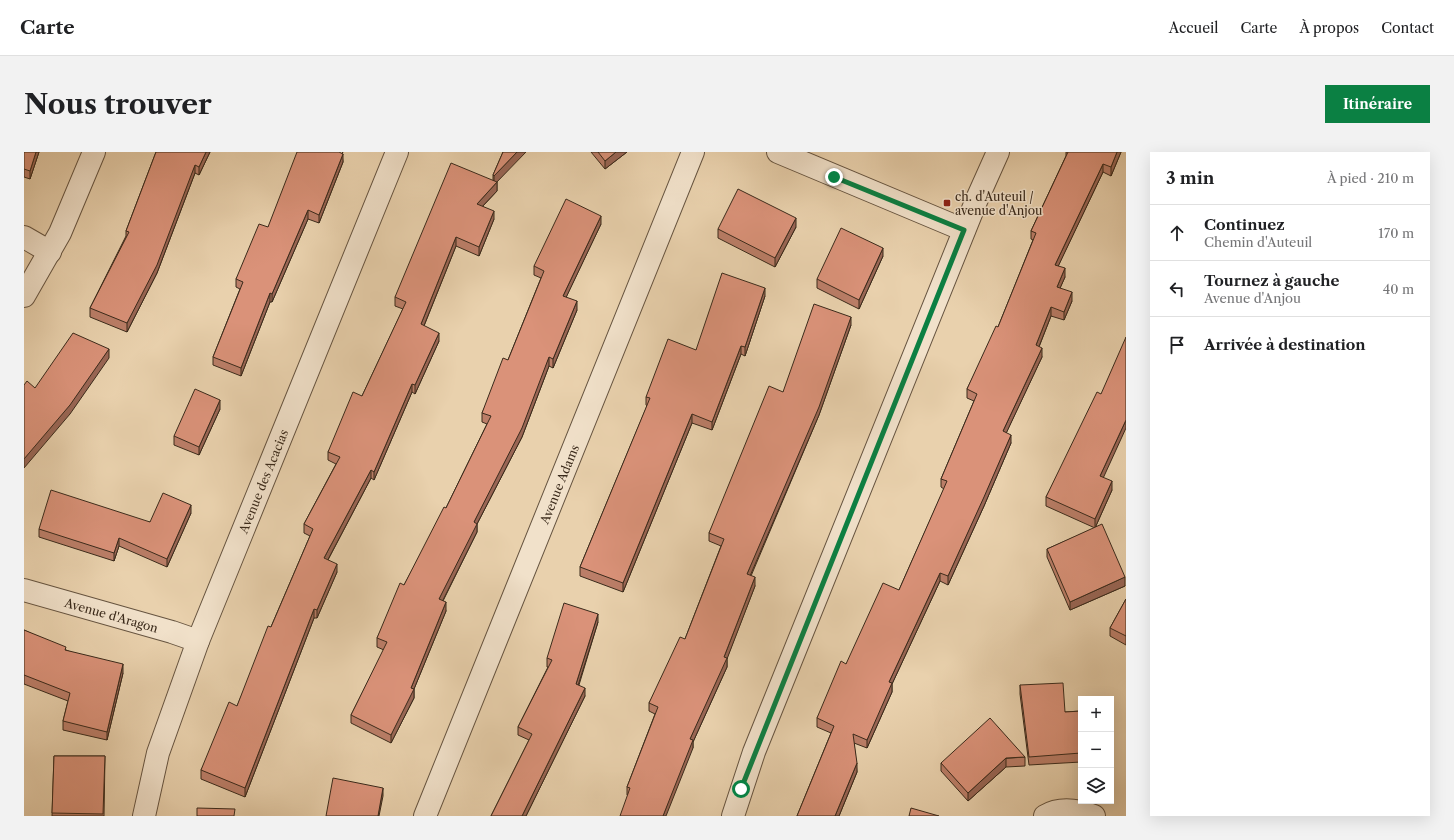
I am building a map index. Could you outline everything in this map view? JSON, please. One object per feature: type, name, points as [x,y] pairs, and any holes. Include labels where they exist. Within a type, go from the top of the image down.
[{"type":"street","points":[[24,296],[50,252],[78,192],[94,152]]},
{"type":"street","name":"Avenue des Acacias","points":[[144,816],[158,753],[198,641],[397,152]]},
{"type":"street","name":"Avenue Adams","points":[[425,816],[694,152]]},
{"type":"street","points":[[778,152],[964,230]]},
{"type":"street","points":[[733,816],[754,752],[964,230],[998,152]]},
{"type":"street","points":[[24,237],[50,252]]},
{"type":"street","name":"Avenue d'Aragon","points":[[24,590],[172,632],[198,641]]},
{"type":"street","points":[[1045,816],[1050,813],[1070,810],[1077,810],[1094,816]]},
{"type":"building","points":[[24,152],[36,152],[30,171],[24,169]]},
{"type":"building","points":[[156,152],[206,152],[199,167],[195,165],[157,265],[127,323],[90,308],[129,232],[126,231]]},
{"type":"building","points":[[297,152],[339,152],[343,154],[319,215],[308,210],[272,294],[270,293],[241,368],[213,357],[243,282],[236,279],[259,224],[268,227]]},
{"type":"building","points":[[503,152],[517,152],[494,176],[493,175]]},
{"type":"building","points":[[598,152],[616,152],[605,161]]},
{"type":"building","points":[[1068,152],[1117,152],[1111,167],[1103,164],[1055,265],[1065,268],[1057,287],[1072,292],[1064,312],[1051,307],[1036,345],[1042,348],[1003,431],[1011,435],[948,576],[940,573],[889,682],[892,683],[867,740],[853,734],[857,763],[835,816],[797,816],[834,726],[817,718],[841,661],[846,664],[883,583],[899,590],[947,481],[941,479],[977,394],[967,389],[996,326],[998,327],[1036,233],[1031,231]]},
{"type":"building","points":[[451,163],[497,182],[477,204],[494,211],[479,247],[456,237],[421,324],[439,333],[415,385],[412,384],[374,472],[371,470],[324,558],[337,564],[317,610],[314,609],[245,788],[201,770],[229,702],[237,706],[268,626],[271,627],[313,529],[304,524],[340,457],[328,452],[353,392],[362,396],[406,302],[395,297]]},
{"type":"building","points":[[738,189],[796,218],[775,258],[718,229]]},
{"type":"building","points":[[566,199],[601,216],[563,296],[577,301],[553,359],[549,357],[522,428],[474,522],[477,524],[439,599],[446,602],[411,688],[414,689],[391,735],[351,715],[387,642],[377,638],[400,583],[404,585],[444,507],[446,508],[491,416],[482,413],[503,358],[508,360],[544,271],[534,266]]},
{"type":"building","points":[[841,228],[883,248],[859,300],[817,279]]},
{"type":"building","points":[[722,273],[765,288],[745,347],[741,346],[712,422],[692,414],[623,583],[580,567],[650,398],[646,397],[668,339],[696,350]]},
{"type":"building","points":[[814,304],[851,317],[819,407],[747,574],[755,577],[724,657],[727,658],[690,739],[693,740],[663,816],[620,816],[630,788],[627,787],[658,707],[649,703],[680,637],[685,639],[724,539],[709,533],[769,386],[783,392]]},
{"type":"building","points":[[73,333],[109,349],[70,405],[24,459],[24,385],[27,381],[35,388]]},
{"type":"building","points":[[1126,337],[1126,420],[1100,476],[1112,481],[1095,519],[1046,497],[1097,392],[1101,394]]},
{"type":"building","points":[[195,389],[220,400],[199,447],[174,436]]},
{"type":"building","points":[[51,490],[150,522],[163,493],[191,505],[167,559],[119,538],[114,553],[39,529]]},
{"type":"building","points":[[1102,524],[1125,577],[1070,602],[1047,549]]},
{"type":"building","points":[[1126,599],[1126,636],[1110,628]]},
{"type":"building","points":[[564,603],[598,614],[576,684],[585,688],[522,816],[491,816],[532,734],[518,727],[552,660],[547,658]]},
{"type":"building","points":[[24,630],[66,647],[65,650],[123,664],[107,732],[63,721],[70,693],[24,675]]},
{"type":"building","points":[[1063,683],[1065,712],[1078,711],[1078,753],[1029,757],[1020,685]]},
{"type":"building","points":[[990,718],[1025,757],[1006,758],[968,793],[941,763]]},
{"type":"building","points":[[54,756],[105,756],[103,814],[52,813]]},
{"type":"building","points":[[333,778],[383,788],[378,816],[326,816]]},
{"type":"building","points":[[197,808],[235,809],[234,816],[197,816]]},
{"type":"building","points":[[911,808],[939,816],[909,816]]},
{"type":"place","name":"ch. d'Auteuil / avenue d'Anjou","points":[[947,203]]},
{"type":"route","points":[[741,789],[754,752],[964,230],[834,177]]}]
